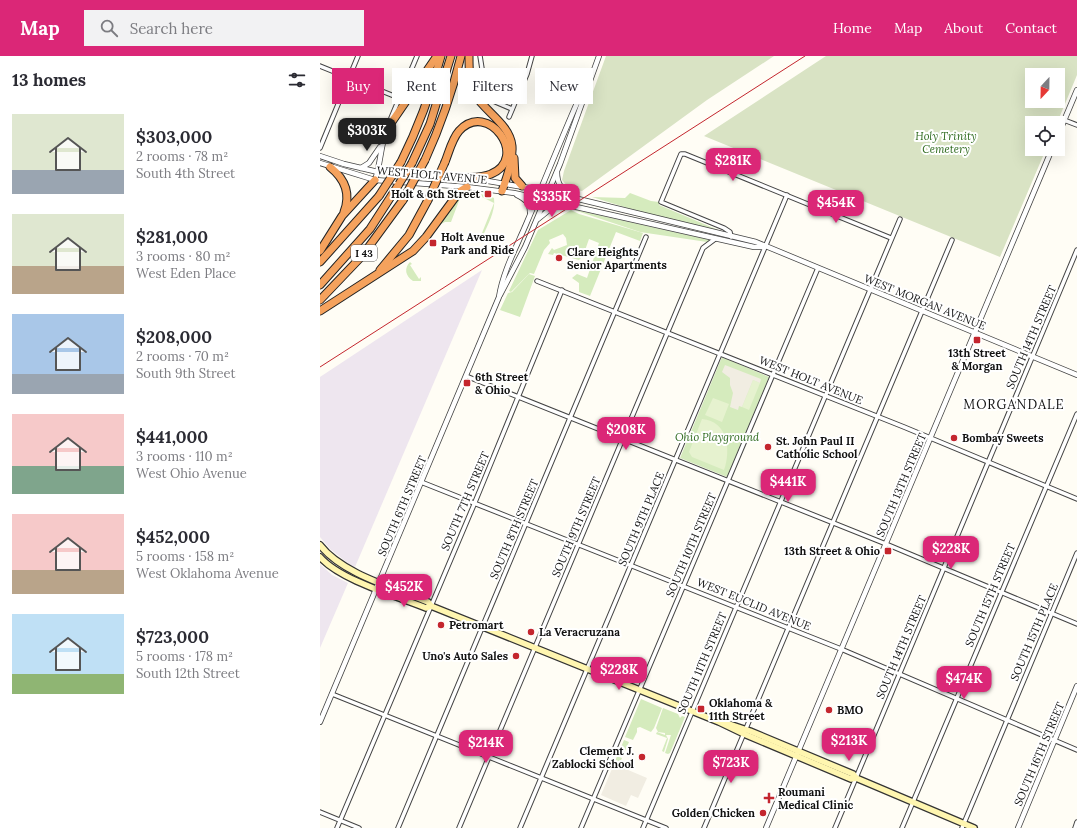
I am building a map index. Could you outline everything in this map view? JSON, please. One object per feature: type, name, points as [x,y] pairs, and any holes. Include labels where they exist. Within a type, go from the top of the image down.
[{"type":"highway","points":[[387,129],[437,56]]},
{"type":"highway","points":[[320,262],[380,196],[401,162],[420,122],[431,94],[441,56]]},
{"type":"highway","name":"I 43","points":[[320,285],[370,229],[390,200],[412,163],[430,124],[451,56]]},
{"type":"highway","name":"I 43","points":[[320,300],[362,256],[402,200],[426,160],[442,124],[452,96],[461,56]]},
{"type":"highway","points":[[469,56],[470,80],[475,94],[508,133],[512,148],[515,178],[522,186]]},
{"type":"highway","points":[[370,280],[391,258],[409,235],[428,200],[459,132],[468,125],[481,123],[489,124],[500,132],[504,138],[507,150],[506,157],[500,169],[490,175],[461,178]]},
{"type":"highway","points":[[502,191],[510,169],[512,148]]},
{"type":"highway","points":[[330,167],[339,174],[346,189],[346,205],[342,216]]},
{"type":"highway","points":[[320,251],[342,216],[375,180]]},
{"type":"highway","points":[[320,311],[413,251],[426,237],[459,192],[466,187]]},
{"type":"main road","points":[[320,545],[326,553],[348,569],[428,602],[431,606],[719,722],[853,774],[856,778],[913,802],[963,826],[974,828]]},
{"type":"main road","points":[[320,558],[342,574],[426,608],[431,606]]},
{"type":"street","points":[[353,68],[358,56]]},
{"type":"street","points":[[412,68],[417,56]]},
{"type":"street","points":[[480,56],[485,90],[488,98],[512,109]]},
{"type":"street","points":[[509,117],[527,74],[532,56]]},
{"type":"street","name":"SOUTH 6TH STREET","points":[[593,71],[599,56]]},
{"type":"street","points":[[320,66],[332,71]]},
{"type":"street","points":[[1065,118],[1077,90]]},
{"type":"street","points":[[320,148],[338,104]]},
{"type":"street","points":[[361,168],[369,163],[381,145],[397,104]]},
{"type":"street","name":"SOUTH 6TH STREET","points":[[499,297],[500,287],[577,104]]},
{"type":"street","name":"SOUTH 6TH STREET","points":[[320,722],[499,297],[513,272],[537,220],[582,104]]},
{"type":"street","points":[[1065,120],[1077,125]]},
{"type":"street","points":[[375,180],[378,172],[381,145]]},
{"type":"street","points":[[730,242],[732,236],[730,232],[724,228],[661,202],[682,154],[892,238]]},
{"type":"street","name":"WEST HOLT AVENUE","points":[[320,156],[378,172],[461,178],[505,183],[548,191]]},
{"type":"street","name":"SOUTH 13TH STREET","points":[[766,828],[1049,156]]},
{"type":"street","name":"WEST HOLT AVENUE","points":[[320,163],[375,180],[502,191],[545,199]]},
{"type":"street","points":[[557,170],[559,184],[562,190],[571,197]]},
{"type":"street","name":"WEST MORGAN AVENUE","points":[[548,191],[756,242],[1077,375]]},
{"type":"street","points":[[514,193],[528,204],[530,216]]},
{"type":"street","name":"SOUTH 9TH PLACE","points":[[520,828],[787,195]]},
{"type":"street","name":"WEST MORGAN AVENUE","points":[[545,199],[715,239],[754,247],[765,247]]},
{"type":"street","points":[[537,220],[560,203]]},
{"type":"street","name":"SOUTH 11TH STREET","points":[[643,828],[900,218]]},
{"type":"street","name":"SOUTH 8TH STREET","points":[[398,828],[484,627],[646,236]]},
{"type":"street","name":"SOUTH 9TH STREET","points":[[459,828],[703,248],[715,239]]},
{"type":"street","points":[[704,828],[952,240]]},
{"type":"street","name":"SOUTH 14TH STREET","points":[[835,828],[1077,250]]},
{"type":"street","name":"SOUTH 10TH STREET","points":[[581,828],[818,268]]},
{"type":"street","name":"WEST HOLT AVENUE","points":[[537,280],[826,395],[1077,499]]},
{"type":"street","name":"SOUTH 7TH STREET","points":[[336,828],[475,502],[562,290]]},
{"type":"street","points":[[466,376],[886,544],[1077,624]]},
{"type":"street","name":"SOUTH 15TH STREET","points":[[902,828],[1077,414]]},
{"type":"street","name":"WEST EUCLID AVENUE","points":[[421,482],[475,502],[631,566],[841,649],[1077,750]]},
{"type":"street","points":[[320,558],[326,553]]},
{"type":"street","name":"SOUTH 15TH PLACE","points":[[963,826],[1077,553]]},
{"type":"street","name":"SOUTH 16TH STREET","points":[[1018,828],[1077,686]]},
{"type":"street","points":[[332,694],[666,828]]},
{"type":"street","points":[[320,812],[359,828]]},
{"type":"street","points":[[1075,828],[1077,822]]},
{"type":"shaded area","points":[[482,270],[355,567],[330,549],[320,537],[320,377]]},
{"type":"shaded area","points":[[725,365],[761,379],[760,383],[753,380],[742,407],[739,406],[738,410],[730,407],[733,393],[730,385],[730,378],[722,372]]},
{"type":"shaded area","points":[[320,564],[332,575],[348,583],[320,648]]},
{"type":"shaded area","points":[[614,764],[647,778],[638,798],[631,795],[626,806],[601,795]]},
{"type":"green space","points":[[606,56],[774,56],[707,100],[582,191],[570,189],[562,180],[564,171],[588,104],[593,104],[593,92]]},
{"type":"green space","name":"Holy Trinity Cemetery","points":[[826,56],[1077,56],[1077,75],[1065,104],[1065,68],[1025,68],[1025,108],[1063,108],[1060,116],[1025,116],[1025,156],[1043,156],[1000,257],[704,136]]},
{"type":"green space","points":[[462,193],[451,222],[445,222],[437,226]]},
{"type":"green space","points":[[464,193],[488,195],[494,198],[494,203],[482,197],[463,195]]},
{"type":"green space","points":[[630,193],[651,201],[659,202],[659,205],[723,232],[647,214],[592,197],[625,198]]},
{"type":"green space","points":[[494,203],[494,208],[489,223],[482,238],[480,240],[477,239],[480,238]]},
{"type":"green space","points":[[571,209],[710,240],[707,242],[640,232]]},
{"type":"green space","points":[[571,210],[579,214],[643,233],[640,241],[616,232],[590,296],[579,292],[579,283],[572,278],[577,274],[587,278],[599,243],[589,239],[583,256],[579,260],[554,253],[553,255],[548,254],[552,248],[554,250],[567,245],[566,238],[563,234],[549,240],[550,243],[544,250],[534,274],[530,273],[511,292],[509,291],[538,230]]},
{"type":"green space","points":[[410,262],[412,264],[410,265],[419,279],[421,277],[421,281],[413,281],[408,277],[406,269]]},
{"type":"green space","points":[[529,274],[535,276],[520,317],[500,310],[508,293],[512,292]]},
{"type":"green space","name":"Ohio Playground","points":[[722,357],[769,377],[727,477],[680,458]]},
{"type":"green space","points":[[753,380],[760,383],[749,410],[742,407]]},
{"type":"green space","points":[[713,398],[729,404],[722,422],[705,415]]},
{"type":"green space","points":[[702,419],[711,421],[722,431],[727,446],[724,470],[692,457],[689,452]]},
{"type":"green space","points":[[641,699],[662,708],[651,732],[640,727],[637,728],[637,732],[633,740],[625,737]]},
{"type":"green space","points":[[663,708],[678,714],[680,718],[682,716],[685,717],[670,753],[668,754],[665,753],[671,735],[666,735],[668,739],[664,752],[662,751],[667,738],[656,734],[657,732],[665,735],[665,733],[658,732],[656,728]]},
{"type":"green space","points":[[624,740],[629,742],[623,755],[620,754],[619,757],[622,758],[621,760],[617,762],[615,761]]},
{"type":"railway","points":[[320,367],[805,56]]},
{"type":"place","name":"Holt & 6th Street","points":[[488,194]]},
{"type":"place","name":"Holt Avenue Park and Ride","points":[[433,243]]},
{"type":"place","name":"Clare Heights Senior Apartments","points":[[559,258]]},
{"type":"place","name":"13th Street & Morgan","points":[[977,340]]},
{"type":"place","name":"6th Street & Ohio","points":[[467,383]]},
{"type":"place","name":"Bombay Sweets","points":[[954,438]]},
{"type":"place","name":"St. John Paul II Catholic School","points":[[768,447]]},
{"type":"place","name":"13th Street & Ohio","points":[[888,551]]},
{"type":"place","name":"Petromart","points":[[441,625]]},
{"type":"place","name":"La Veracruzana","points":[[531,632]]},
{"type":"place","name":"Uno's Auto Sales","points":[[516,656]]},
{"type":"place","name":"Oklahoma & 11th Street","points":[[701,709]]},
{"type":"place","name":"BMO","points":[[829,710]]},
{"type":"place","name":"Clement J. Zablocki School","points":[[642,757]]},
{"type":"place","name":"Roumani Medical Clinic","points":[[769,798]]},
{"type":"place","name":"Golden Chicken","points":[[763,813]]},
{"type":"district","name":"MORGANDALE","points":[[1014,404]]}]
